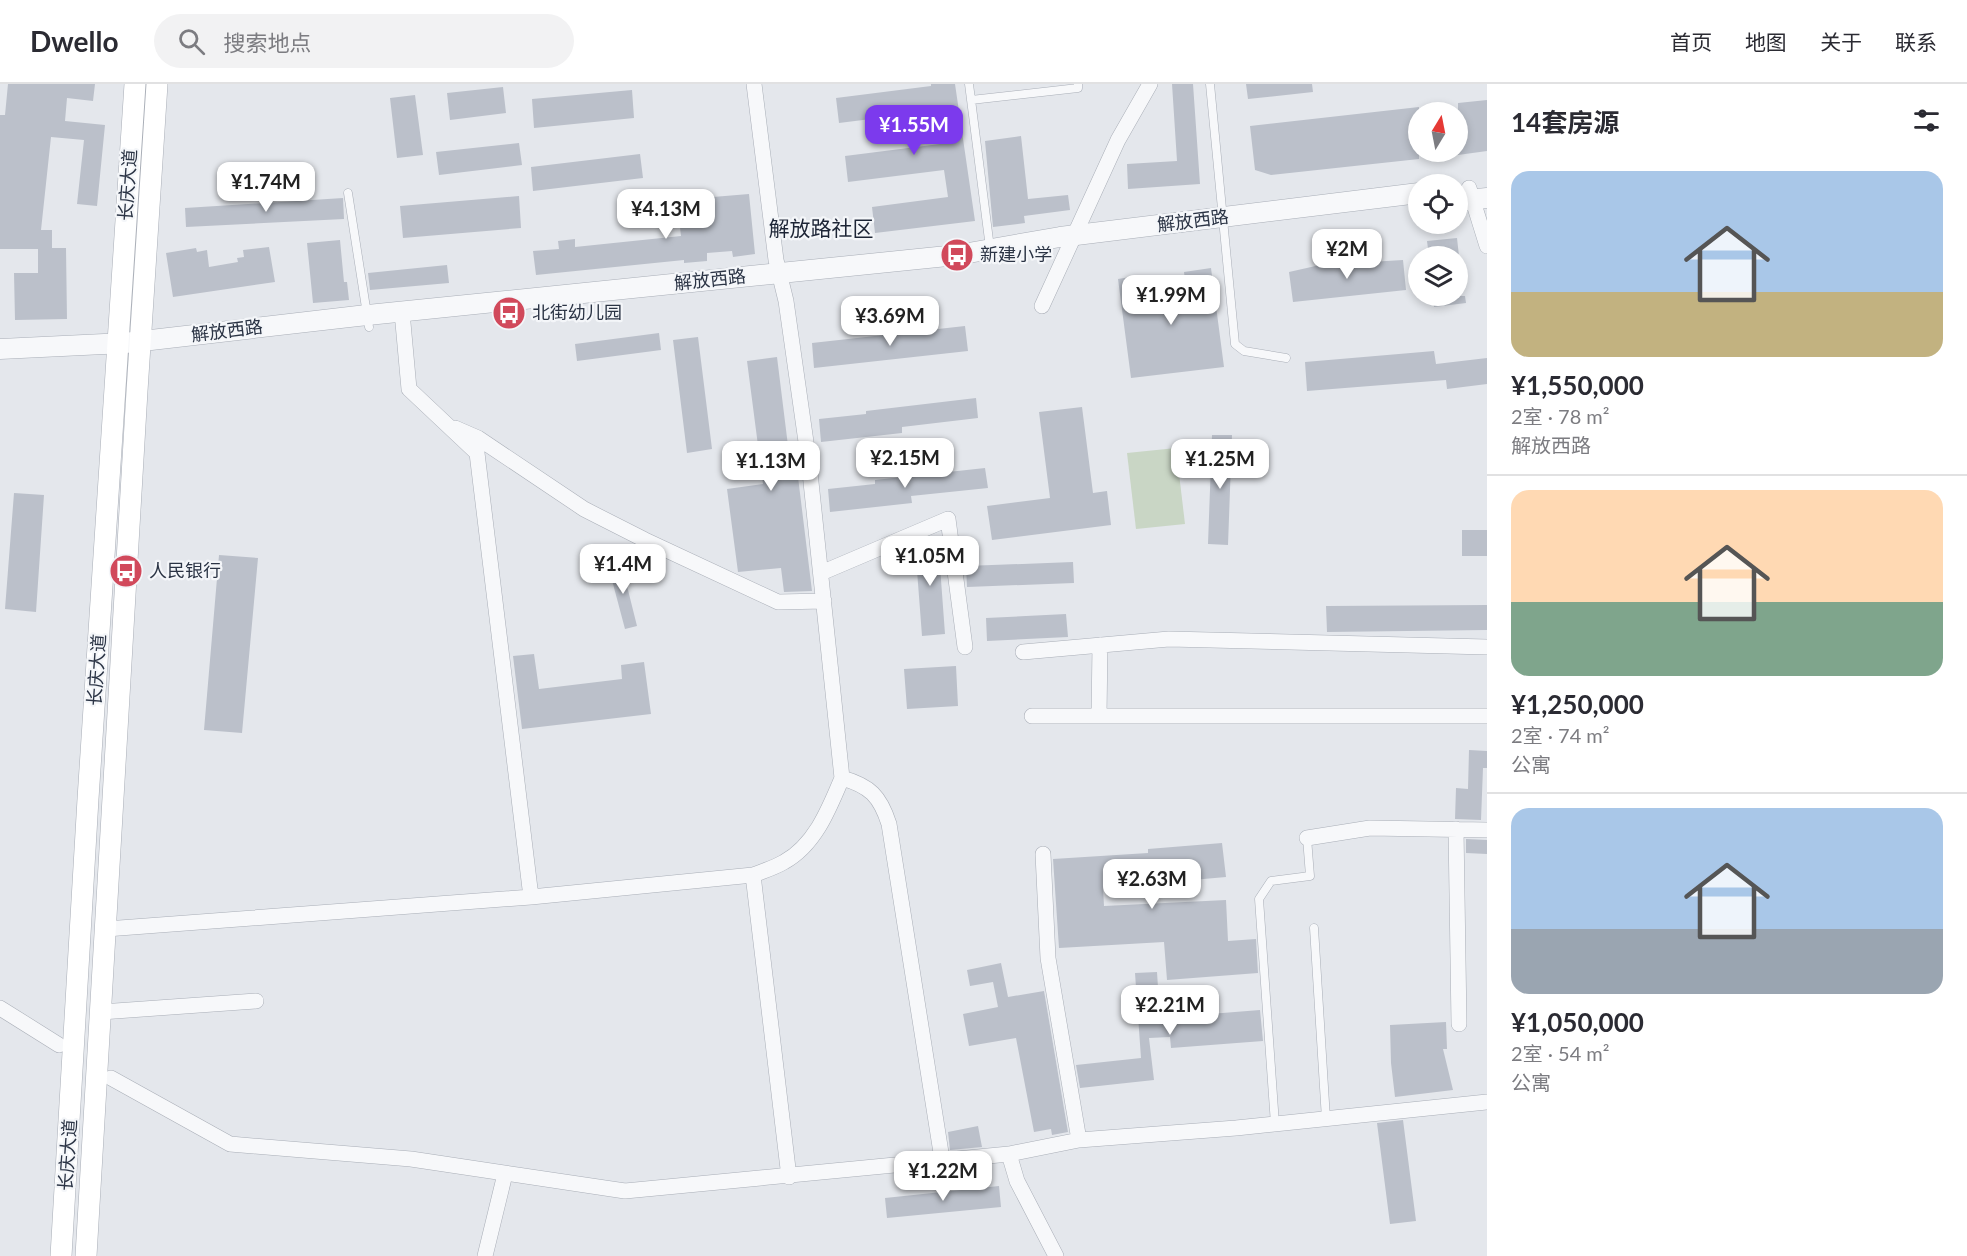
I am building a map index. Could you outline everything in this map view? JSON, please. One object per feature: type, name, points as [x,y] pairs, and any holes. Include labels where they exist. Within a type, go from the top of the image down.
[{"type":"main road","name":"长庆大道","points":[[62,1256],[135,84]]},
{"type":"main road","name":"长庆大道","points":[[86,1256],[157,84]]},
{"type":"street","points":[[105,929],[531,897],[753,875],[785,862],[812,839],[829,809],[842,778],[809,463],[754,84]]},
{"type":"street","points":[[1042,306],[1118,140],[1150,84]]},
{"type":"street","points":[[1472,194],[1487,246]]},
{"type":"street","name":"解放西路","points":[[0,361],[781,279],[990,249],[1071,242],[1223,223],[1408,195]]},
{"type":"street","name":"解放西路","points":[[1223,223],[1408,206]]},
{"type":"street","name":"解放西路","points":[[781,279],[956,267],[1071,242]]},
{"type":"street","points":[[403,318],[409,389],[477,453],[531,897]]},
{"type":"street","name":"解放西路","points":[[0,349],[117,350]]},
{"type":"street","points":[[445,424],[478,438],[584,509],[778,602],[824,601]]},
{"type":"street","points":[[821,573],[948,519],[965,646]]},
{"type":"street","points":[[1023,652],[1169,639],[1487,647]]},
{"type":"street","points":[[1100,645],[1100,716]]},
{"type":"street","points":[[1032,716],[1487,716]]},
{"type":"street","points":[[842,778],[859,783],[873,793],[884,807],[889,824],[942,1160]]},
{"type":"street","points":[[1307,838],[1370,828],[1487,830]]},
{"type":"street","points":[[1456,829],[1459,1024]]},
{"type":"street","points":[[1043,854],[1048,958],[1079,1140]]},
{"type":"street","points":[[753,875],[789,1177]]},
{"type":"street","points":[[101,1012],[256,1001]]},
{"type":"street","points":[[0,1008],[59,1045]]},
{"type":"street","points":[[111,1078],[230,1144],[411,1159],[625,1191],[1009,1154],[1079,1140],[1275,1124],[1487,1102]]},
{"type":"street","points":[[1009,1154],[1017,1180],[1056,1256]]},
{"type":"street","points":[[485,1256],[505,1174]]},
{"type":"lane","points":[[969,84],[990,249]]},
{"type":"lane","points":[[971,100],[1078,88],[1078,84]]},
{"type":"lane","points":[[1210,84],[1235,344],[1244,351],[1286,358]]},
{"type":"lane","points":[[348,193],[368,321]]},
{"type":"lane","points":[[1275,1124],[1259,899],[1270,881],[1310,876],[1307,838]]},
{"type":"lane","points":[[1314,927],[1326,1119]]},
{"type":"green space","points":[[1176,448],[1185,524],[1136,529],[1127,453]]},
{"type":"building","points":[[8,84],[95,84],[93,101],[67,98],[65,121],[105,125],[97,206],[77,204],[84,140],[51,137],[41,230],[52,230],[52,248],[66,248],[67,319],[15,320],[14,273],[38,273],[38,249],[0,249],[0,115],[5,115]]},
{"type":"building","points":[[931,84],[955,84],[975,221],[875,233],[872,207],[948,197],[944,170],[848,182],[845,156],[940,144],[935,111],[839,123],[836,98],[931,86]]},
{"type":"building","points":[[1172,84],[1193,84],[1200,184],[1128,189],[1127,164],[1177,161]]},
{"type":"building","points":[[1246,84],[1312,84],[1313,92],[1248,99]]},
{"type":"building","points":[[503,87],[506,113],[450,120],[447,93]]},
{"type":"building","points":[[632,90],[634,118],[534,128],[532,99]]},
{"type":"building","points":[[415,95],[423,155],[397,158],[390,98]]},
{"type":"building","points":[[1487,100],[1487,151],[1468,154],[1468,102]]},
{"type":"building","points":[[1408,108],[1408,160],[1271,175],[1255,170],[1250,126]]},
{"type":"building","points":[[1021,136],[1028,199],[1068,195],[1070,210],[1024,216],[1025,223],[993,227],[985,141]]},
{"type":"building","points":[[519,143],[522,165],[439,175],[436,152]]},
{"type":"building","points":[[640,154],[643,178],[533,191],[531,167]]},
{"type":"building","points":[[749,194],[755,254],[733,257],[732,251],[707,253],[707,261],[684,263],[684,260],[536,275],[533,251],[559,249],[558,241],[575,239],[575,247],[681,236],[677,200]]},
{"type":"building","points":[[519,196],[521,228],[403,238],[400,206]]},
{"type":"building","points":[[343,198],[344,219],[186,227],[185,208]]},
{"type":"building","points":[[1457,238],[1458,246],[1428,246],[1427,241]]},
{"type":"building","points":[[340,240],[344,282],[347,282],[349,300],[313,303],[307,243]]},
{"type":"building","points":[[269,247],[275,282],[173,297],[166,253],[196,248],[197,252],[207,250],[209,267],[238,262],[237,258],[244,257],[243,250]]},
{"type":"building","points":[[1403,260],[1406,290],[1293,302],[1289,272],[1320,265]]},
{"type":"building","points":[[447,265],[449,283],[370,290],[368,273]]},
{"type":"building","points":[[1211,268],[1224,367],[1131,378],[1118,279],[1143,275],[1146,293],[1186,288],[1184,272]]},
{"type":"building","points":[[965,326],[968,351],[814,368],[812,343]]},
{"type":"building","points":[[659,333],[661,350],[577,361],[575,344]]},
{"type":"building","points":[[698,337],[712,449],[687,453],[673,340]]},
{"type":"building","points":[[1434,351],[1436,364],[1487,358],[1487,384],[1447,389],[1446,380],[1307,391],[1305,362]]},
{"type":"building","points":[[777,357],[792,478],[798,477],[812,591],[784,592],[781,568],[738,572],[727,489],[763,484],[747,361]]},
{"type":"building","points":[[976,398],[978,418],[902,427],[902,433],[821,442],[819,419]]},
{"type":"building","points":[[1082,407],[1093,493],[1107,491],[1111,525],[992,540],[987,506],[1050,498],[1039,412]]},
{"type":"building","points":[[1212,435],[1232,435],[1228,545],[1208,544]]},
{"type":"building","points":[[985,468],[988,488],[911,496],[912,503],[830,512],[828,489],[875,484],[875,480]]},
{"type":"building","points":[[14,493],[44,495],[36,612],[5,609]]},
{"type":"building","points":[[1462,530],[1487,530],[1487,556],[1462,556]]},
{"type":"building","points":[[925,539],[938,539],[945,634],[922,636],[915,544]]},
{"type":"building","points":[[219,555],[258,558],[242,733],[204,730]]},
{"type":"building","points":[[621,562],[637,626],[625,629],[608,565]]},
{"type":"building","points":[[1073,562],[1074,583],[967,587],[966,566]]},
{"type":"building","points":[[1487,605],[1487,630],[1327,632],[1326,606]]},
{"type":"building","points":[[1066,614],[1068,637],[987,641],[986,618]]},
{"type":"building","points":[[534,654],[539,689],[622,679],[621,665],[644,662],[651,714],[522,729],[513,656]]},
{"type":"building","points":[[956,666],[958,706],[907,709],[904,669]]},
{"type":"building","points":[[1469,750],[1487,751],[1487,768],[1483,768],[1481,820],[1455,819],[1456,788],[1468,789]]},
{"type":"building","points":[[1466,839],[1487,840],[1487,854],[1466,853]]},
{"type":"building","points":[[1222,843],[1226,877],[1103,888],[1104,906],[1226,900],[1228,941],[1256,939],[1258,973],[1167,980],[1164,942],[1059,948],[1053,859],[1148,853],[1148,849]]},
{"type":"building","points":[[1001,963],[1008,997],[1044,991],[1068,1132],[1052,1135],[1051,1129],[1034,1132],[1016,1038],[969,1046],[963,1014],[998,1007],[993,982],[970,986],[967,970]]},
{"type":"building","points":[[1157,972],[1160,1018],[1260,1010],[1263,1041],[1171,1048],[1170,1037],[1149,1038],[1154,1080],[1080,1088],[1076,1065],[1141,1058],[1135,973]]},
{"type":"building","points":[[1446,1022],[1447,1049],[1443,1049],[1453,1090],[1395,1097],[1390,1025]]},
{"type":"building","points":[[1403,1120],[1416,1221],[1390,1224],[1377,1123]]},
{"type":"building","points":[[978,1126],[982,1147],[950,1150],[948,1132]]},
{"type":"building","points":[[999,1186],[1001,1207],[887,1218],[885,1198]]},
{"type":"place","name":"新建小学","points":[[957,255]]},
{"type":"place","name":"北街幼儿园","points":[[509,313]]},
{"type":"place","name":"人民银行","points":[[126,571]]},
{"type":"district","name":"解放路社区","points":[[821,229]]}]
